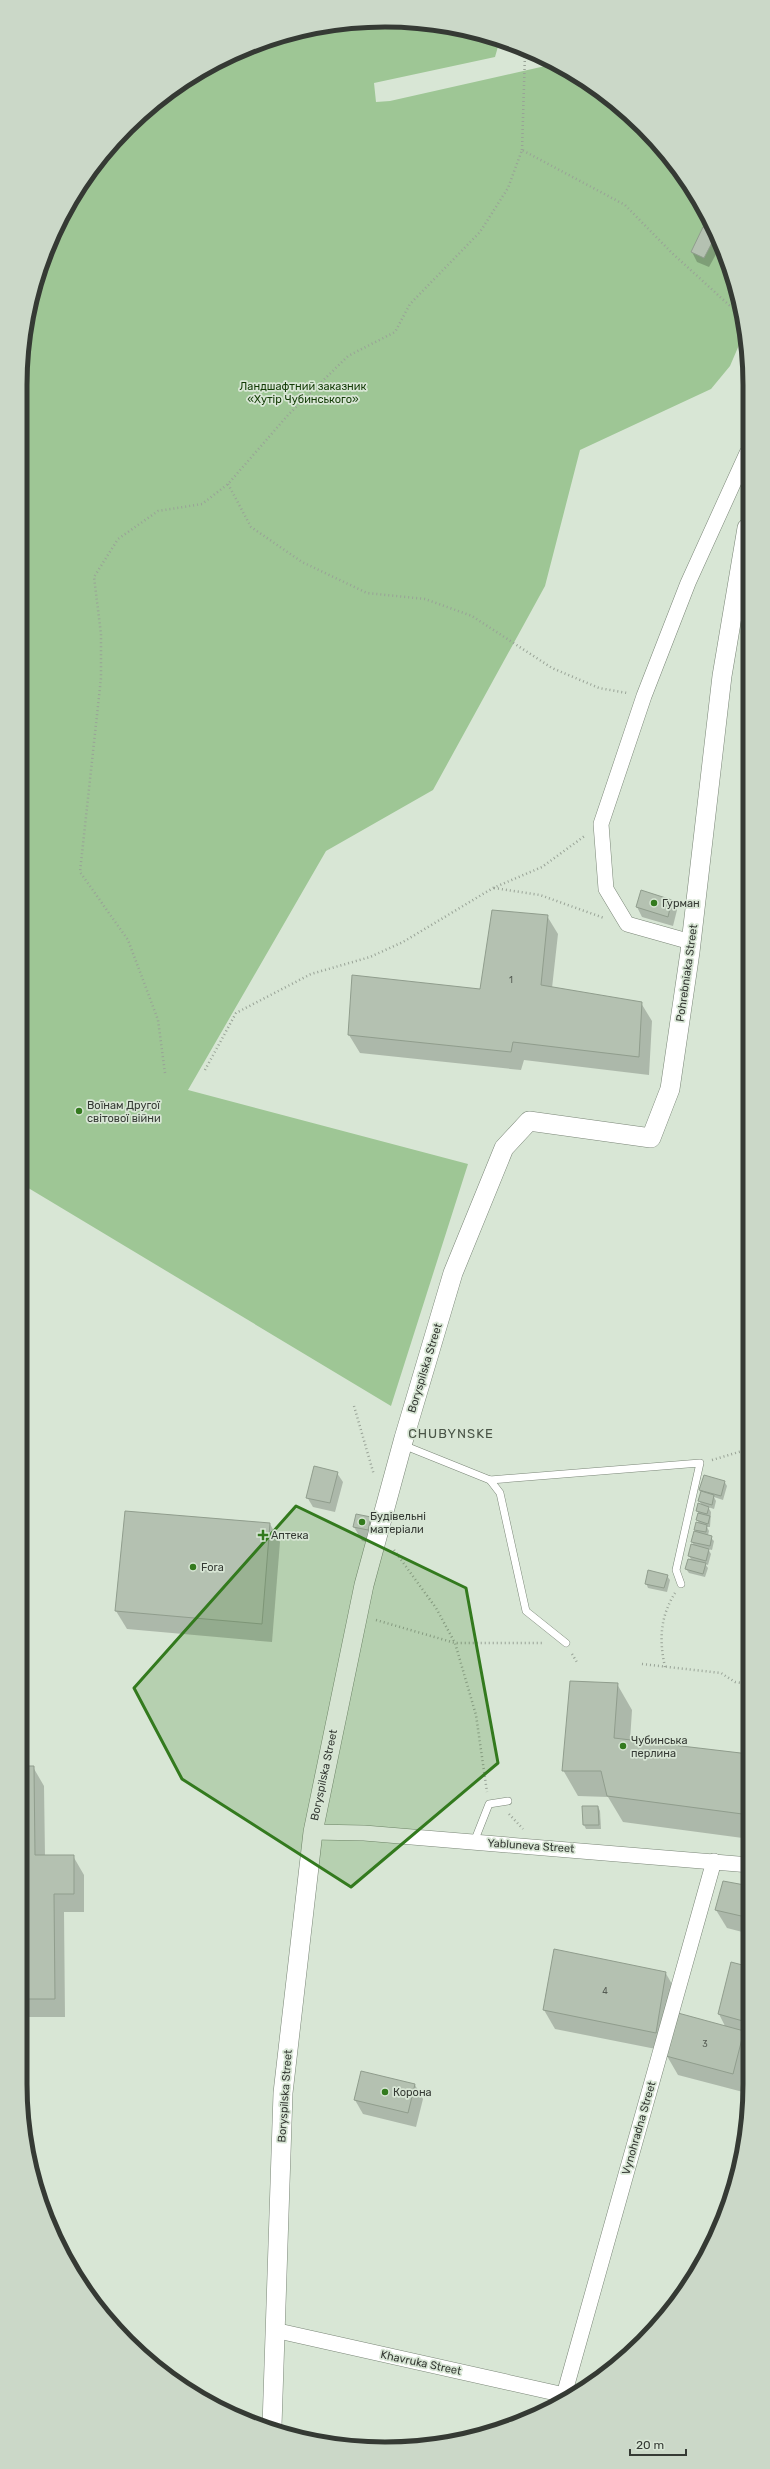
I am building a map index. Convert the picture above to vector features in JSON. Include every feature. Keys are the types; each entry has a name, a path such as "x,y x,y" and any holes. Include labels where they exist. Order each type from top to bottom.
{"street":[{"path":"691,942 627,924 606,889 601,824 644,696 688,583 743,462"},
{"name":"Pohrebniaka Street","path":"504,1148 529,1121 651,1138 670,1089 691,942 722,676 743,552"},
{"name":"Boryspilska Street","path":"272,2424 283,2093 313,1832 358,1615 402,1444 453,1273 504,1148"},
{"name":"Yabluneva Street","path":"313,1832 364,1833 743,1864"},
{"name":"Vynohradna Street","path":"568,2392 714,1861"},
{"name":"Khavruka Street","path":"274,2330 564,2394"}],"lane":[{"path":"402,1444 490,1480 700,1463 676,1570 680,1584"},
{"path":"490,1480 500,1493 526,1611 566,1643"},
{"path":"474,1842 489,1804 508,1801"}],"path":[{"path":"165,1073 158,1020 128,940 80,872 101,678 101,634 94,576 118,539 158,511 202,504 228,484 288,415 348,356 395,332 410,304 480,232 508,188 522,150 525,55"},
{"path":"522,150 625,205 672,253 735,308"},
{"path":"228,484 251,527 302,562 367,593 425,599 472,616 552,668 599,688 644,696"},
{"path":"206,1070 236,1013 311,974 370,957 403,942 493,888 542,868 601,824"},
{"path":"493,888 540,895 608,920"},
{"path":"354,1406 376,1481"},
{"path":"700,1463 743,1451"},
{"path":"379,1530 436,1608 455,1643 476,1715 489,1804"},
{"path":"665,1667 660,1644 665,1608 680,1584"},
{"path":"358,1615 455,1643 566,1643"},
{"path":"642,1664 722,1673 735,1682 743,1683"},
{"path":"499,1802 525,1831"}],"highlighted area":[{"path":"296,1506 466,1588 498,1763 351,1887 182,1779 134,1688"}],"green space":[{"name":"Ландшафтний заказник «Хутір Чубинського»","path":"385,27 432,30 478,39 498,45 495,57 374,83 376,102 390,101 546,66 584,87 621,116 654,149 669,167 695,206 716,248 724,270 731,292 740,342 730,366 711,389 580,450 545,586 433,790 326,851 188,1090 468,1164 391,1406 27,1187 27,385 30,338 39,292 54,248 87,186 116,149 132,132 167,101 206,75 248,54 270,46 292,39 338,30"}],"building":[{"path":"703,227 707,229 713,241 704,258 691,252"},
{"name":"Гурман","path":"641,890 672,900 668,917 636,907"},
{"path":"492,910 548,915 541,985 642,1002 639,1057 513,1042 511,1052 348,1035 352,975 480,989"},
{"path":"314,1466 338,1472 330,1503 306,1498"},
{"path":"704,1475 725,1481 721,1496 699,1490"},
{"path":"701,1491 714,1495 712,1505 698,1501"},
{"path":"698,1503 709,1507 707,1514 696,1511"},
{"name":"Fora","path":"125,1511 270,1523 262,1624 115,1611"},
{"path":"698,1513 710,1516 708,1524 696,1520"},
{"name":"Будівельні матеріали","path":"356,1514 371,1517 368,1530 353,1527"},
{"path":"696,1522 707,1525 706,1532 694,1530"},
{"path":"694,1531 712,1536 710,1546 691,1542"},
{"path":"691,1544 709,1549 706,1561 688,1556"},
{"path":"688,1559 706,1563 703,1574 685,1569"},
{"path":"648,1570 668,1575 664,1588 645,1584"},
{"name":"Чубинська перлина","path":"570,1681 618,1683 614,1738 743,1753 743,1814 607,1796 601,1771 562,1771"},
{"path":"27,1766 34,1766 35,1855 74,1855 74,1894 54,1894 55,1999 27,1999"},
{"path":"582,1806 598,1806 599,1825 583,1825"},
{"path":"723,1881 743,1885 743,1916 715,1910"},
{"path":"554,1949 666,1972 656,2033 543,2010"},
{"path":"731,1962 743,1965 743,2021 718,2014"},
{"path":"678,2013 743,2031 733,2074 666,2056"},
{"name":"Корона","path":"361,2071 415,2084 408,2113 354,2100"}],"place":[{"name":"Гурман","path":"654,903"},
{"name":"Воїнам Другої світової війни","path":"79,1111"},
{"name":"Будівельні матеріали","path":"362,1522"},
{"name":"Аптека","path":"263,1535"},
{"name":"Fora","path":"193,1567"},
{"name":"Чубинська перлина","path":"623,1746"},
{"name":"Корона","path":"385,2092"}],"district":[{"name":"CHUBYNSKE","path":"451,1433"}]}
